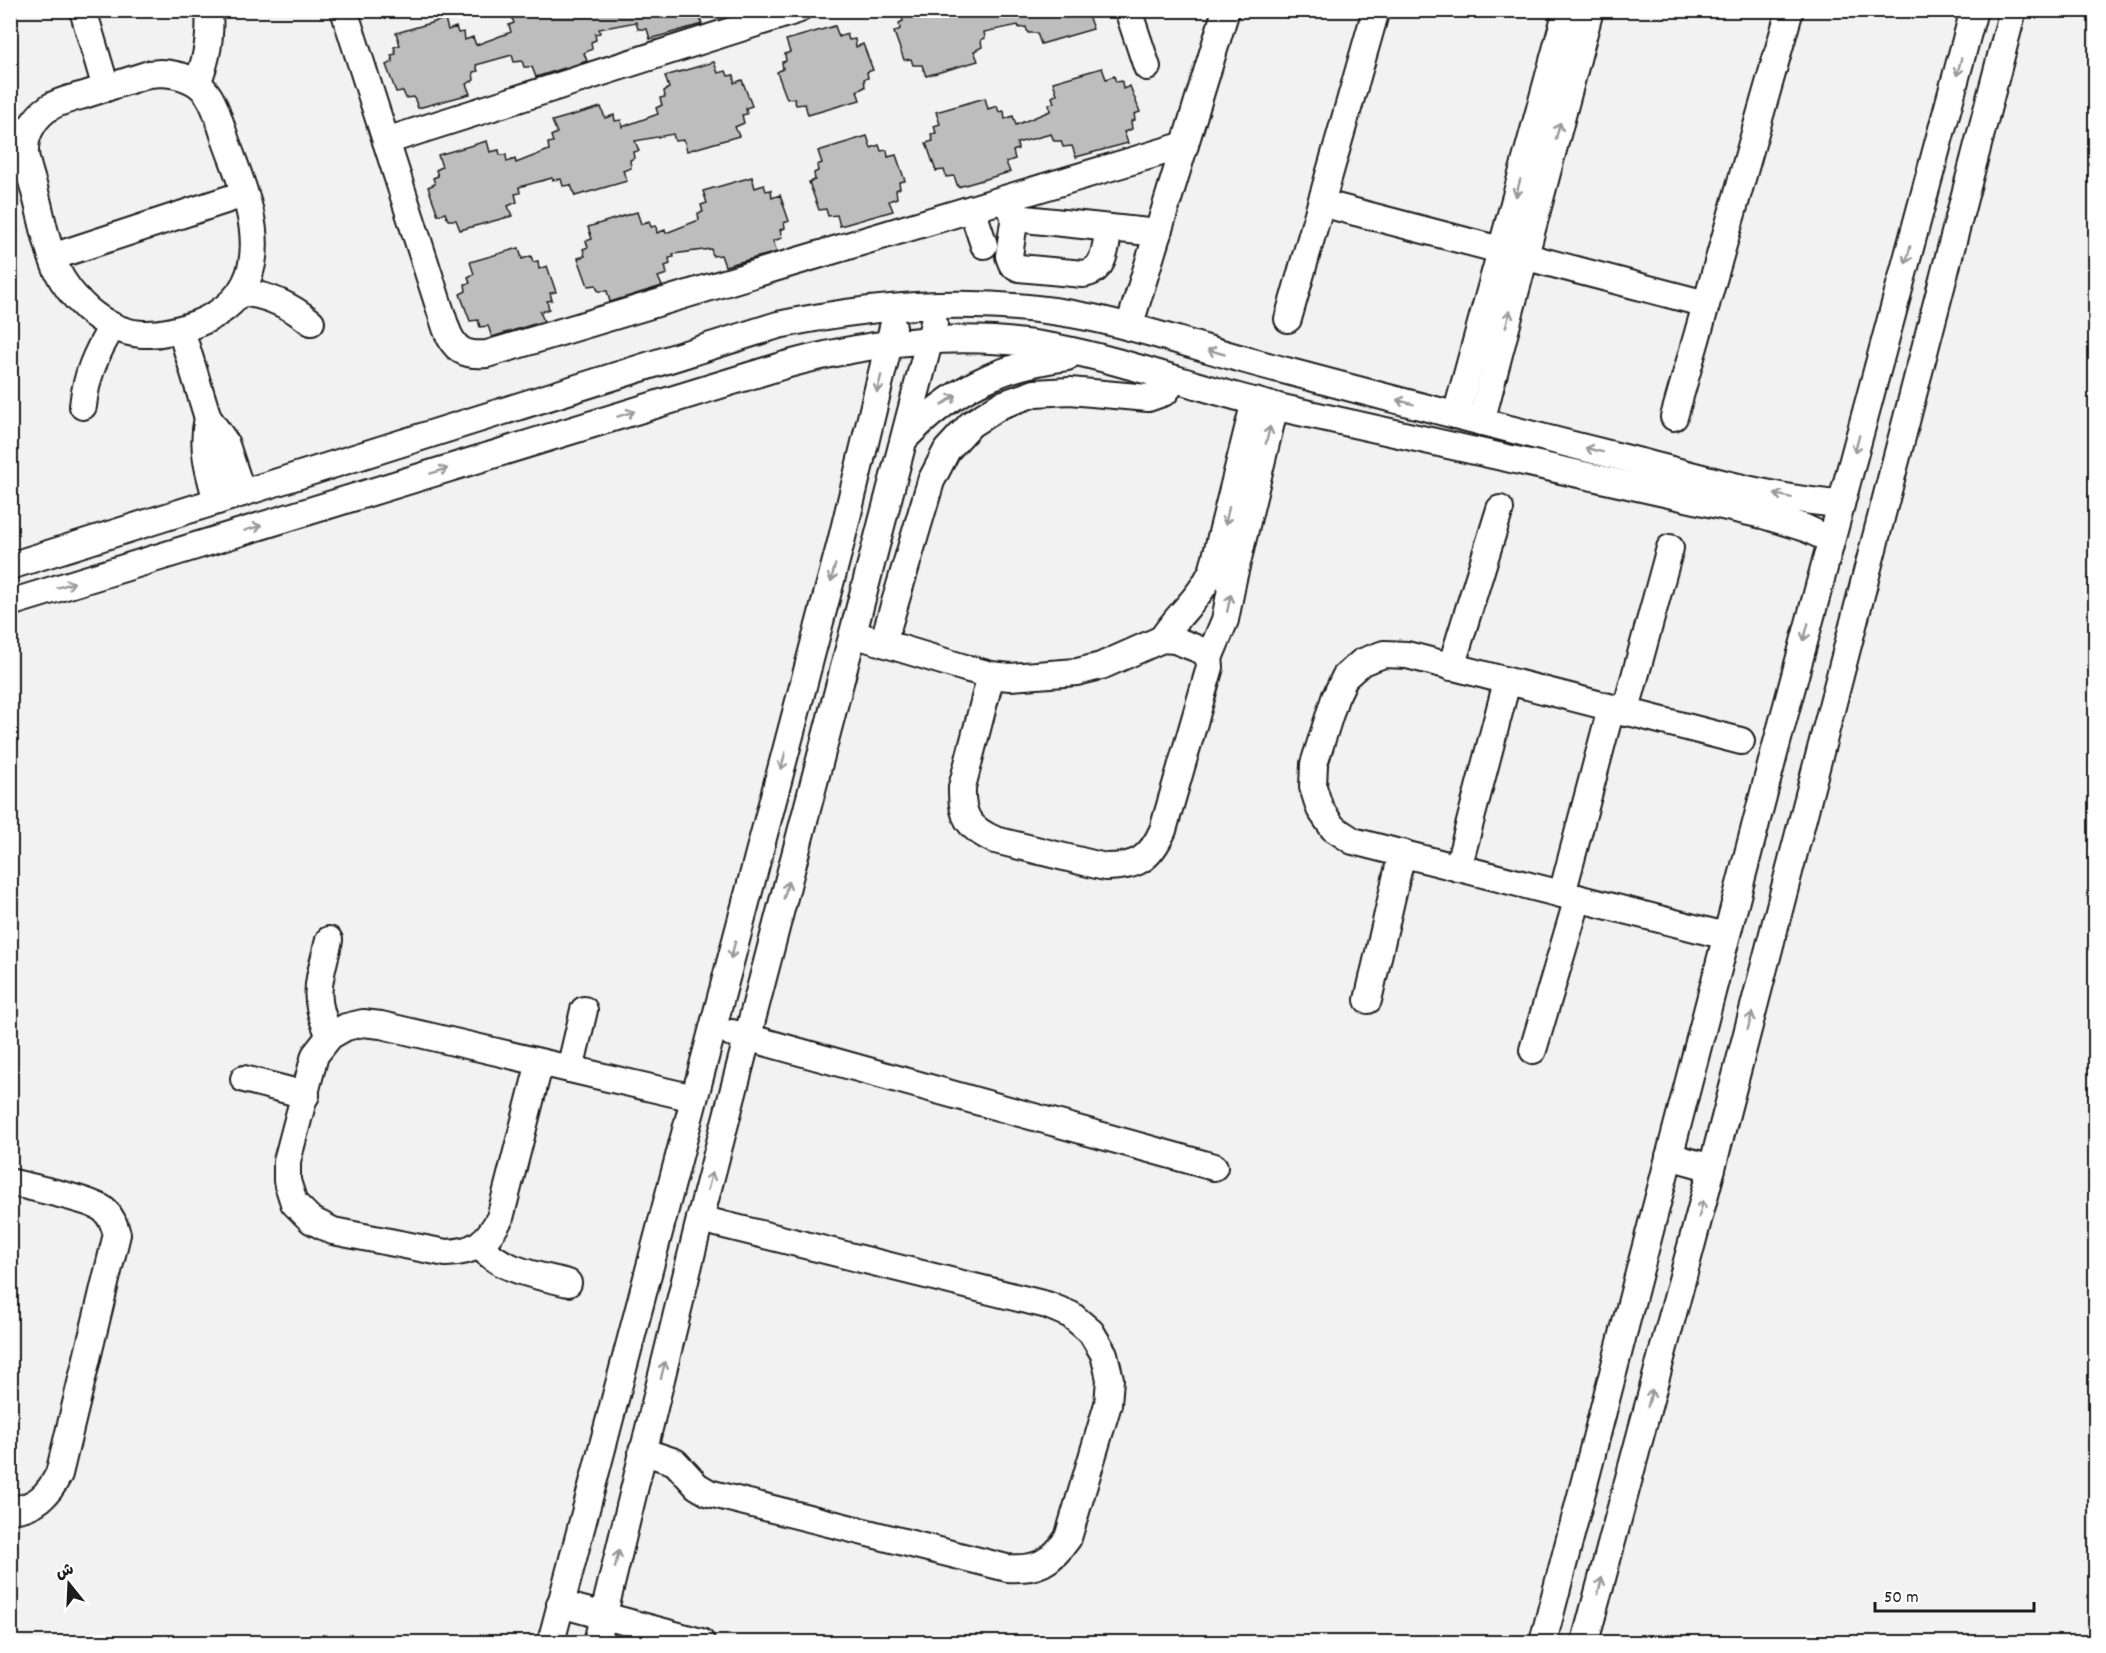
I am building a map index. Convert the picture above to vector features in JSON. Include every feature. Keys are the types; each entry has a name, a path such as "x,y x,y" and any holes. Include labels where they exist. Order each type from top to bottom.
{"street":[{"path":"83,10 106,88"},
{"path":"345,10 451,341 460,351 473,355 487,354 972,209 1010,207 1185,145"},
{"path":"386,141 797,10"},
{"path":"1128,10 1147,67"},
{"path":"1129,327 1226,10"},
{"path":"1288,319 1376,10"},
{"path":"1481,422 1514,252 1567,10"},
{"path":"1456,415 1514,252 1590,10"},
{"path":"1674,417 1790,10"},
{"path":"1543,1642 1726,936 1974,10"},
{"path":"1585,1642 1712,1168 2013,10"},
{"path":"197,83 209,42 209,11"},
{"path":"149,74 180,75 197,83 211,98 244,194 251,223 252,263 241,292 232,304 214,317 181,330 159,335 145,335 112,327 96,317 74,296 58,272 24,151 20,122 36,119 50,107 149,74"},
{"path":"52,257 244,194"},
{"path":"1321,203 1706,304"},
{"path":"1010,207 1010,256 1012,264 1019,268 1090,273 1096,270 1102,262 1109,228"},
{"path":"1010,207 1025,219 1158,233"},
{"path":"972,209 984,245"},
{"path":"241,292 273,299 311,322"},
{"path":"597,1642 700,1219 938,305"},
{"path":"10,567 758,330 817,316 898,306 1015,307 1054,311 1129,327 1241,360 1783,497 1841,504"},
{"path":"551,1642 840,542 898,306"},
{"path":"83,406 88,375 94,358 112,327"},
{"path":"181,330 208,418 225,442 242,494"},
{"path":"10,603 785,365 831,353 930,339 1012,342 1053,347 1265,404 1763,515 1805,528 1831,540"},
{"path":"905,438 944,402 990,376 1040,360 1093,356"},
{"path":"883,644 931,481 947,450 971,424 1001,405 1035,393 1070,391 1148,398 1165,392 1175,379"},
{"path":"1162,639 1171,624 1201,592 1213,569 1265,404"},
{"path":"991,675 962,787 961,804 968,821 979,833 995,840 1105,867 1124,867 1141,860 1155,847 1163,830 1209,667 1209,658 1225,620 1265,404"},
{"path":"208,418 205,429 205,452 217,501"},
{"path":"1451,667 1500,508"},
{"path":"1533,1050 1618,711 1670,548"},
{"path":"853,634 991,675 1029,677 1077,672 1101,666 1155,640 1162,639 1175,640 1203,651 1209,658"},
{"path":"1726,936 1353,841 1333,828 1320,809 1313,787 1314,764 1335,698 1345,677 1362,662 1384,654 1407,655 1742,741"},
{"path":"1458,868 1507,682"},
{"path":"1368,1000 1402,853"},
{"path":"329,940 318,990 320,1013 330,1036"},
{"path":"570,1069 584,1010"},
{"path":"540,1062 500,1218 492,1233 479,1245 463,1252 446,1253 333,1231 311,1220 294,1203 287,1181 287,1161 315,1055 330,1036 345,1027 363,1023 381,1025 540,1062 694,1098"},
{"path":"713,1028 1214,1167"},
{"path":"244,1078 306,1095"},
{"path":"1669,1156 1712,1168"},
{"path":"10,1182 88,1202 102,1208 113,1220 117,1234 59,1474 49,1492 33,1504 10,1510"},
{"path":"642,1451 675,1462 697,1486 709,1493 1007,1568 1025,1569 1043,1564 1058,1553 1068,1538 1108,1404 1110,1379 1104,1354 1090,1332 1071,1315 1047,1305 700,1219"},
{"path":"479,1245 487,1255 507,1266 568,1283"},
{"path":"561,1604 701,1642"}],"building":[{"path":"525,10 697,10 702,24 650,39 647,29 638,29 636,22 599,29 600,33 595,34 596,40 591,42 592,49 584,53 587,61 536,77 532,67 524,67 522,61 514,62 512,55 476,65 478,71 473,72 474,80 466,84 470,94 418,108 414,97 406,98 403,91 396,92 386,65 393,62 391,55 396,54 394,47 400,45 396,33 445,19 448,30 456,27 458,33 464,32 465,40 473,37 476,45 511,32 509,25 514,23 512,17"},
{"path":"911,10 1086,10 1093,29 1041,44 1037,33 1028,33 1026,27 1019,28 1018,25 984,32 985,38 981,40 982,47 974,51 978,61 926,76 922,65 913,65 911,59 904,60 894,32 900,29 899,23 903,21 902,15"},
{"path":"835,26 839,37 847,34 849,40 855,39 856,47 863,44 873,70 867,72 868,78 864,79 865,87 857,91 860,100 808,115 805,104 796,105 794,98 787,99 777,72 783,69 782,62 786,61 785,54 790,52 786,40"},
{"path":"714,62 718,73 726,71 728,76 734,75 734,83 742,80 752,106 746,108 747,114 742,115 744,123 735,127 739,136 687,151 684,140 675,141 673,134 635,141 639,151 633,152 634,158 630,160 631,168 623,171 627,181 575,196 571,185 563,186 561,179 553,180 552,178 519,187 520,193 515,194 517,202 508,206 512,216 460,230 456,220 448,220 445,213 438,215 428,187 435,184 433,178 438,176 436,170 442,167 438,155 487,141 490,152 499,150 500,155 506,155 507,162 515,159 516,163 549,150 548,143 553,142 551,136 557,133 552,121 601,107 605,118 614,115 615,121 621,120 622,127 658,114 656,108 662,105 660,98 665,97 664,91 669,88 665,76"},
{"path":"1102,68 1106,79 1114,76 1116,82 1122,81 1123,89 1130,86 1140,112 1134,114 1135,120 1131,121 1132,129 1124,132 1128,143 1076,157 1072,146 1063,147 1061,141 1054,141 1051,134 1017,143 1018,149 1013,151 1015,159 1006,162 1010,172 958,187 954,176 946,177 944,170 936,171 926,143 933,141 931,134 936,133 934,126 940,124 936,112 985,98 988,109 997,106 999,112 1004,111 1005,119 1013,116 1016,125 1050,111 1049,104 1054,103 1052,97 1057,94 1053,82"},
{"path":"867,136 871,148 879,145 881,151 887,150 888,157 896,155 905,181 899,182 900,188 896,190 897,198 889,201 893,211 840,226 837,215 828,216 826,209 819,210 809,182 815,180 814,173 818,171 817,165 822,163 818,151"},
{"path":"752,177 755,188 764,185 766,191 771,190 772,198 780,195 789,221 784,223 785,228 780,230 782,238 773,241 777,252 725,266 721,255 713,256 711,249 673,254 674,257 669,258 670,264 665,266 667,274 658,277 662,286 610,302 607,291 598,291 596,285 588,286 578,258 585,256 583,249 588,247 586,241 592,239 588,227 637,212 641,224 649,221 651,227 656,226 657,233 665,230 666,233 699,220 698,213 703,212 701,205 707,203 703,191"},
{"path":"519,248 522,259 531,256 533,262 538,261 539,269 547,266 556,292 550,293 552,300 547,301 549,309 540,312 544,321 492,337 488,326 480,327 478,320 470,321 460,294 466,291 465,284 470,283 468,277 474,274 470,262"}]}
